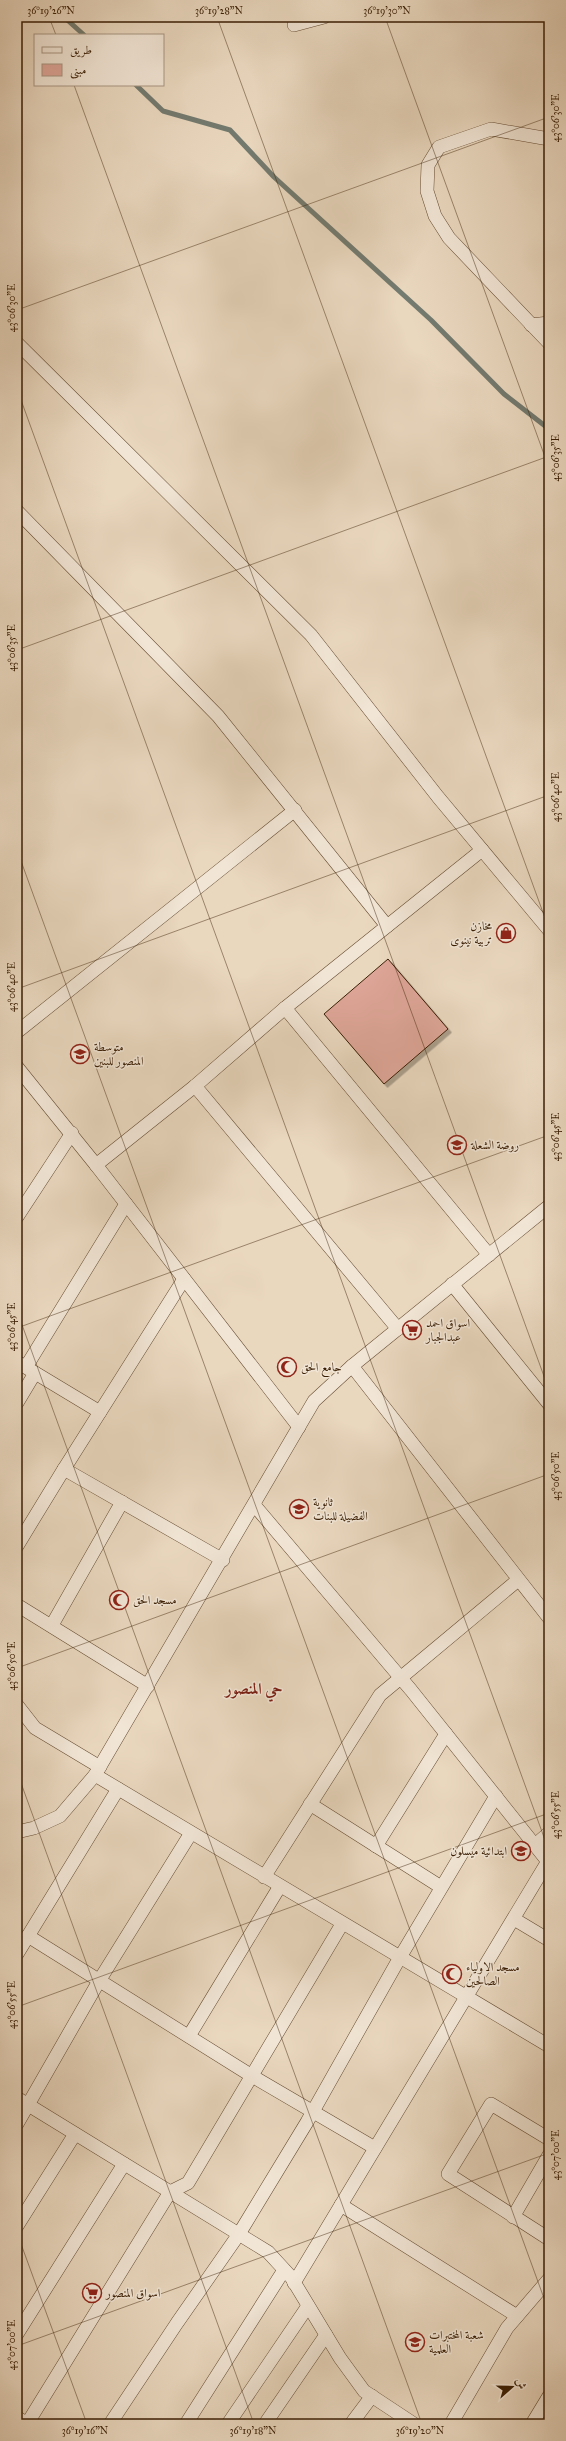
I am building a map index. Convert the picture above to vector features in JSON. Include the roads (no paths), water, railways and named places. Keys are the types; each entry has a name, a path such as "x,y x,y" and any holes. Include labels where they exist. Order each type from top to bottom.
{"main road":[{"path":"17,2421 22,2424"}],"street":[{"path":"294,25 324,17"},
{"path":"549,139 491,129 439,147 428,165 429,197 435,216 449,238 549,343"},
{"path":"531,325 549,323"},
{"path":"17,343 311,635 482,850 549,930"},
{"path":"17,511 218,716 387,926"},
{"path":"17,1032 295,810"},
{"path":"96,1165 195,1086 285,1008 482,850"},
{"path":"285,1008 489,1255"},
{"path":"17,1067 72,1133 299,1427"},
{"path":"195,1086 398,1329"},
{"path":"17,1217 72,1133"},
{"path":"17,1403 26,1367 126,1204"},
{"path":"17,1832 34,1828 60,1816 98,1771 255,1506 314,1401 352,1366 549,1206"},
{"path":"17,1546 184,1278"},
{"path":"452,1284 549,1404"},
{"path":"352,1366 549,1618"},
{"path":"26,1367 100,1412"},
{"path":"64,1469 223,1560"},
{"path":"52,1625 122,1502"},
{"path":"255,1506 400,1677 548,1862 294,2283"},
{"path":"264,1877 380,1695 518,1580"},
{"path":"17,1605 52,1625 148,1686"},
{"path":"17,1705 35,1728 98,1771 118,1789 399,1959 549,2046"},
{"path":"376,1846 446,1734"},
{"path":"17,1954 118,1789"},
{"path":"110,2424 177,2322 239,2234 313,2112 399,1959 496,1796"},
{"path":"310,1804 441,1887"},
{"path":"17,2124 99,1981 191,1833"},
{"path":"535,1845 549,1833"},
{"path":"189,2036 280,1886"},
{"path":"514,1918 549,1940"},
{"path":"27,2424 170,2192 188,2183 342,1924"},
{"path":"28,1936 252,2076 375,2148"},
{"path":"17,2098 268,2252 294,2283 326,2335 364,2391 414,2424"},
{"path":"549,2139 490,2104 448,2174 549,2239"},
{"path":"17,2226 75,2134"},
{"path":"513,2217 549,2155"},
{"path":"17,2334 124,2164"},
{"path":"341,2205 517,2316"},
{"path":"186,2424 284,2270"},
{"path":"451,2424 507,2328 549,2279"},
{"path":"228,2424 308,2306"},
{"path":"265,2424 326,2335"},
{"path":"351,2424 372,2396"},
{"path":"532,2424 549,2396"}],"waterway":[{"path":"64,17 83,34"},
{"path":"137,86 163,111 230,130 274,177 431,320 504,394 549,429"}],"place":[{"name":"مخازن تربية نينوى","path":"506,933"},
{"name":"متوسطة المنصور للبنين","path":"80,1054"},
{"name":"روضة الشعلة","path":"457,1145"},
{"name":"اسواق احمد عبدالجبار","path":"412,1330"},
{"name":"جامع الحق","path":"287,1367"},
{"name":"ثانوية الفضيلة للبنات","path":"299,1509"},
{"name":"مسجد الحق","path":"119,1600"},
{"name":"ابتدائية ميسلون","path":"521,1851"},
{"name":"مسجد الاولياء الصالحين","path":"452,1974"},
{"name":"اسواق المنصور","path":"92,2293"},
{"name":"شعبة المختبرات العلمية","path":"415,2342"}],"district":[{"name":"حي المنصور","path":"254,1688"}]}
